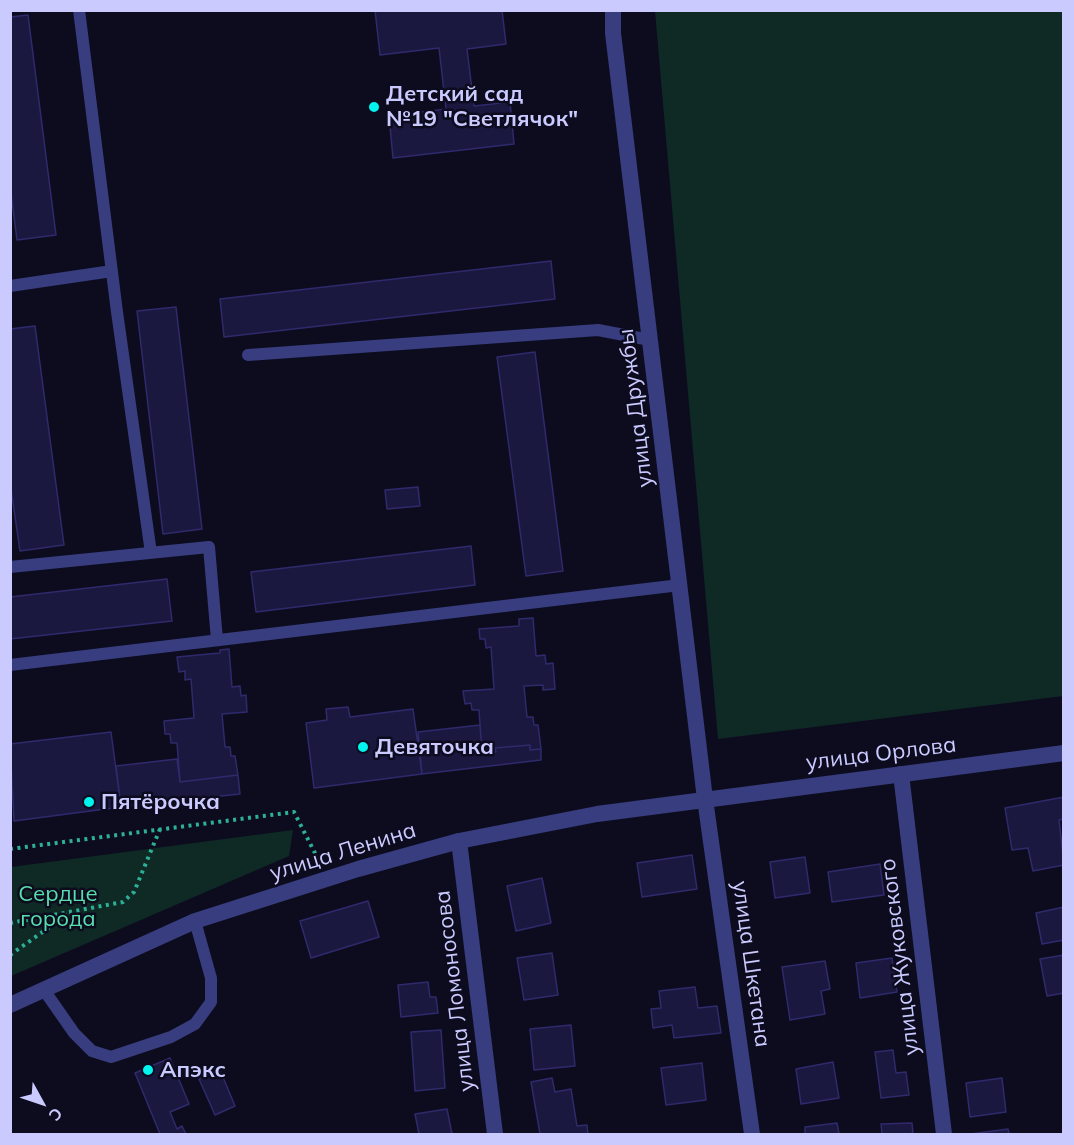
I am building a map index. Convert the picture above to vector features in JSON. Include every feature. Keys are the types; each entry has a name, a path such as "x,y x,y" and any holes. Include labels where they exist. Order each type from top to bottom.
{"street":[{"name":"улица Дружбы","path":"613,10 613,33 705,799"},
{"name":"улица Орлова","path":"705,799 1064,753"},
{"name":"улица Жуковского","path":"900,774 944,1134"},
{"name":"улица Ленина","path":"10,1005 195,921 358,869 459,841 585,816 705,799"},
{"name":"улица Шкетана","path":"705,799 752,1134"},
{"name":"улица Ломоносова","path":"459,841 495,1134"}],"lane":[{"path":"79,10 151,552"},
{"path":"10,286 112,271"},
{"path":"248,355 598,330 650,340"},
{"path":"10,567 209,546 217,640"},
{"path":"10,665 680,585"},
{"path":"44,990 74,1033 92,1051 111,1057 171,1037 195,1024 212,1002 211,978 195,921"}],"path":[{"path":"10,849 294,812 323,869"},
{"path":"10,923 123,902 134,892 160,829"},
{"path":"10,955 72,912"}],"green space":[{"path":"655,11 1063,11 1063,696 718,739"},
{"name":"Сердце города","path":"293,830 289,856 11,976 11,867"}],"building":[{"path":"375,10 502,10 506,44 467,49 474,106 510,102 514,144 393,158 389,116 446,109 439,48 380,55"},
{"path":"28,15 56,235 17,240 10,185 10,17"},
{"path":"551,261 555,299 224,337 220,299"},
{"path":"176,307 202,529 163,534 137,311"},
{"path":"35,326 64,545 20,551 10,482 10,329"},
{"path":"535,352 563,571 526,576 497,357"},
{"path":"418,487 420,506 387,509 385,490"},
{"path":"471,546 475,585 256,612 251,572"},
{"path":"167,579 172,621 10,639 10,597"},
{"path":"533,618 536,656 545,655 546,664 553,663 555,689 543,690 543,685 524,686 527,717 533,717 534,725 538,725 541,749 530,750 530,745 495,748 496,752 482,753 479,710 472,710 471,703 465,704 463,691 494,689 491,647 486,648 485,639 480,639 479,629 519,626 519,619"},
{"path":"229,649 232,687 240,686 241,696 246,695 247,712 222,714 225,747 230,747 231,756 235,756 238,775 180,782 177,743 171,743 170,734 165,734 164,721 194,718 191,679 185,680 185,671 179,672 177,657 220,653 220,650"},
{"path":"348,707 350,717 413,709 422,774 314,788 306,723 327,720 326,709"},
{"path":"480,725 482,753 496,752 495,748 530,745 530,750 541,749 541,760 422,774 418,732"},
{"path":"111,732 121,807 14,821 10,744"},
{"path":"177,759 180,782 238,775 240,794 121,807 116,766"},
{"path":"1064,797 1064,819 1059,820 1064,865 1033,871 1028,848 1012,850 1005,808"},
{"path":"692,855 697,889 642,897 637,863"},
{"path":"805,857 810,893 775,898 770,862"},
{"path":"880,864 884,895 832,902 828,872"},
{"path":"542,878 551,923 516,931 507,886"},
{"path":"368,901 379,937 311,958 300,921"},
{"path":"1064,907 1064,940 1042,944 1036,913"},
{"path":"552,953 558,995 524,1000 517,958"},
{"path":"1064,955 1064,993 1047,996 1040,959"},
{"path":"892,958 897,992 860,998 856,963"},
{"path":"825,961 830,989 821,991 825,1014 790,1020 782,967"},
{"path":"428,982 430,997 436,997 438,1013 401,1017 398,985"},
{"path":"695,987 698,1008 717,1006 721,1033 674,1038 672,1025 653,1028 651,1009 661,1008 659,991"},
{"path":"571,1025 575,1066 534,1070 530,1029"},
{"path":"441,1030 445,1088 415,1091 411,1032"},
{"path":"893,1050 896,1073 906,1072 909,1095 881,1098 875,1052"},
{"path":"170,1058 189,1104 170,1112 177,1129 182,1126 186,1134 160,1134 135,1073"},
{"path":"833,1062 839,1098 801,1104 796,1069"},
{"path":"702,1063 706,1100 666,1105 661,1068"},
{"path":"220,1070 235,1106 215,1115 199,1079"},
{"path":"552,1078 555,1092 571,1089 577,1126 587,1125 588,1134 540,1134 531,1082"},
{"path":"1002,1078 1006,1112 970,1117 966,1083"},
{"path":"447,1109 452,1134 419,1134 415,1114"},
{"path":"837,1123 839,1134 805,1134 805,1127"},
{"path":"912,1123 913,1134 882,1134 881,1124"},
{"path":"1008,1129 1009,1134 971,1134"}],"place":[{"name":"Детский сад №19 \"Светлячок\"","path":"374,107"},
{"name":"Девяточка","path":"363,747"},
{"name":"Пятёрочка","path":"89,802"},
{"name":"Апэкс","path":"148,1070"}]}
